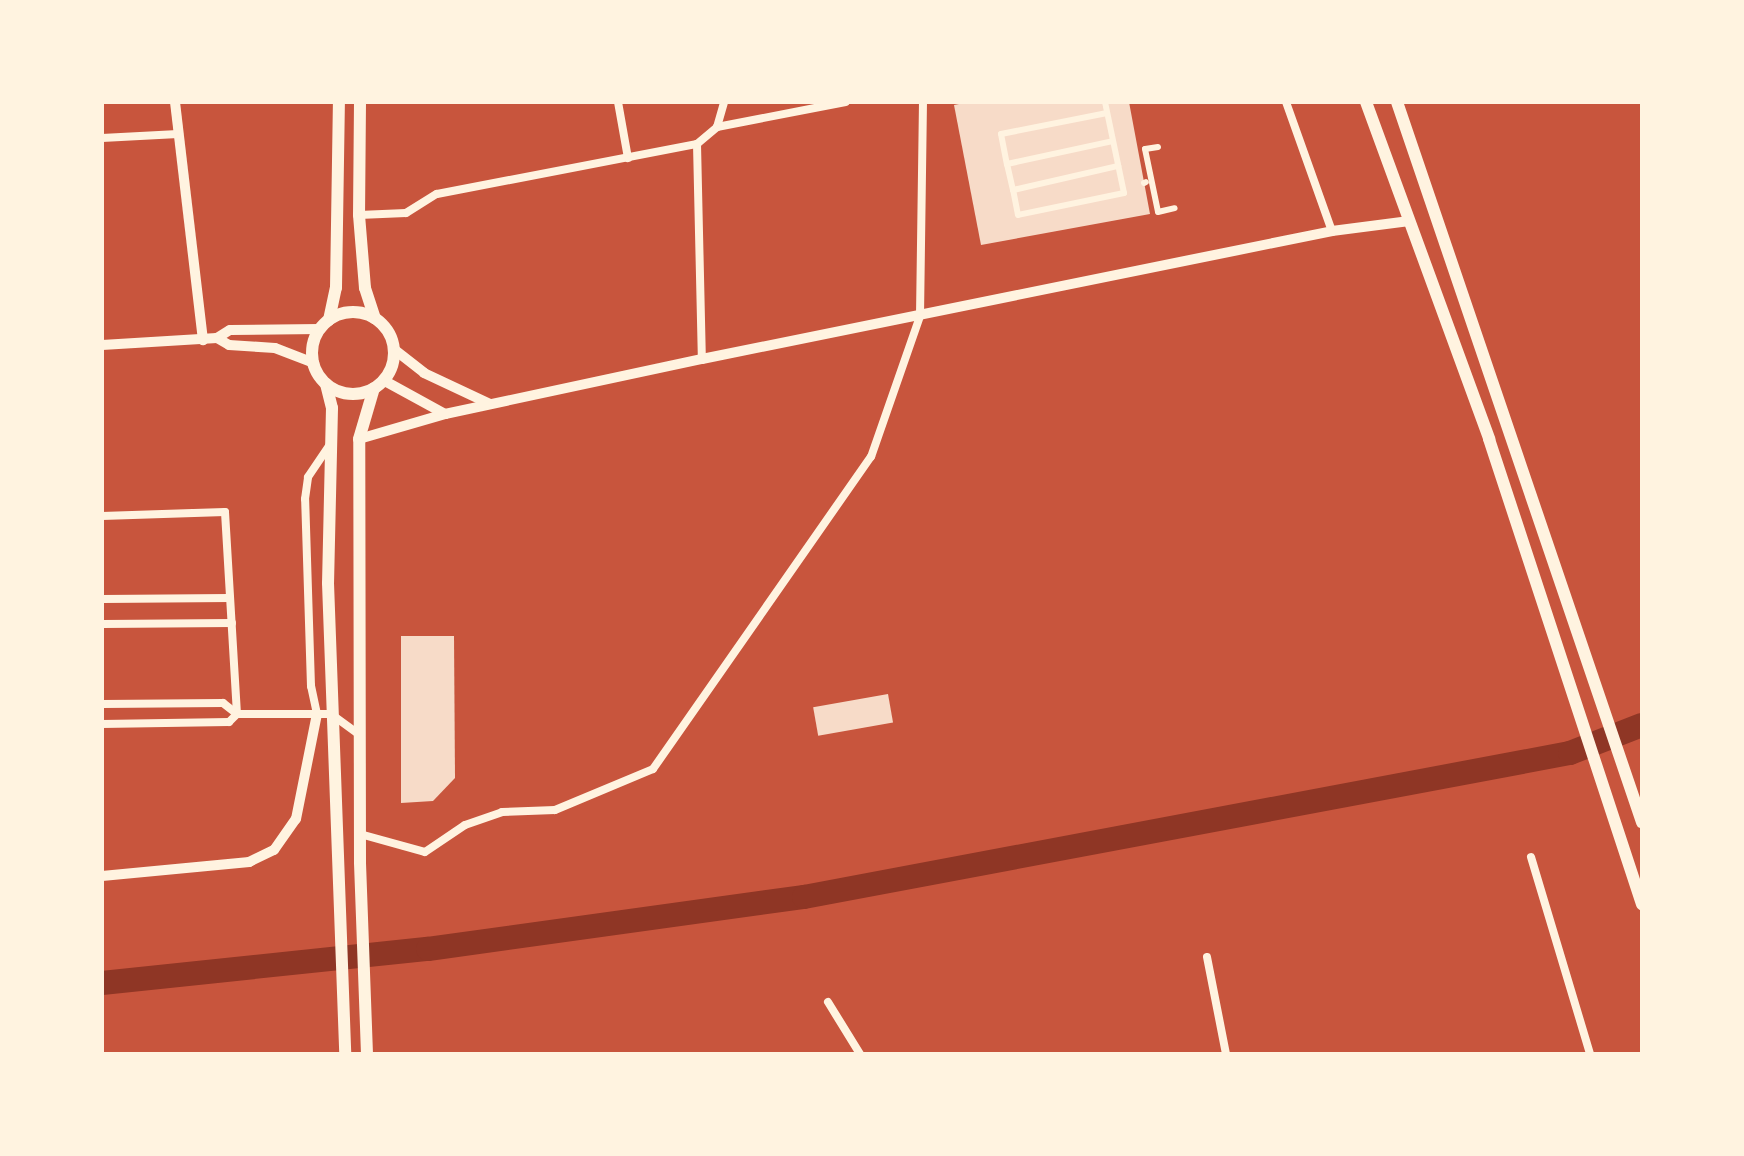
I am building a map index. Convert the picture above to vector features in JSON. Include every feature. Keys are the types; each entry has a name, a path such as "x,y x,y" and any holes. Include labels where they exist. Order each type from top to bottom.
{"main road":[{"path":"339,102 336,288 314,363 326,384 332,408 331,714 345,1054"},
{"path":"360,102 359,215 365,288 375,318 388,331 395,350 378,384 359,439 360,862 366,1052"},
{"path":"1366,102 1489,439 1642,904"},
{"path":"1397,102 1642,822"},
{"path":"324,324 355,312 375,318"},
{"path":"326,384 346,393 378,384"}],"street":[{"path":"175,102 203,340"},
{"path":"618,102 628,158"},
{"path":"717,127 724,102"},
{"path":"359,215 406,213 437,194 697,144 717,127 846,102"},
{"path":"360,834 425,852 465,825 502,812 555,810 653,769 871,457 920,316 923,102"},
{"path":"1105,102 1124,193 1018,215 1001,134 1107,113"},
{"path":"1286,102 1332,231"},
{"path":"102,138 178,134"},
{"path":"1007,164 1113,141"},
{"path":"697,144 702,359"},
{"path":"1158,147 1145,149 1158,212 1175,208"},
{"path":"1013,190 1118,166"},
{"path":"359,439 445,414 702,359 1332,231 1409,221"},
{"path":"102,345 203,340 217,338 230,330 324,324"},
{"path":"217,338 229,345 275,348 314,363"},
{"path":"395,350 424,373 490,404"},
{"path":"378,384 445,414"},
{"path":"102,876 249,862 274,850 296,819 317,714 311,686 305,499 308,477 332,442"},
{"path":"102,516 225,512 237,714 229,722 102,724"},
{"path":"102,599 230,598"},
{"path":"102,624 232,623"},
{"path":"102,704 223,703 237,714 331,714 360,735"},
{"path":"1531,857 1590,1054"},
{"path":"1207,957 1226,1054"},
{"path":"828,1002 860,1054"}],"building":[{"path":"969,102 1129,102 1150,214 981,245 954,105"},
{"path":"401,636 454,636 455,778 433,801 401,803"},
{"path":"888,694 893,723 818,736 813,707"}],"waterway":[{"path":"102,983 428,949 804,897 1570,753 1642,725"}]}
